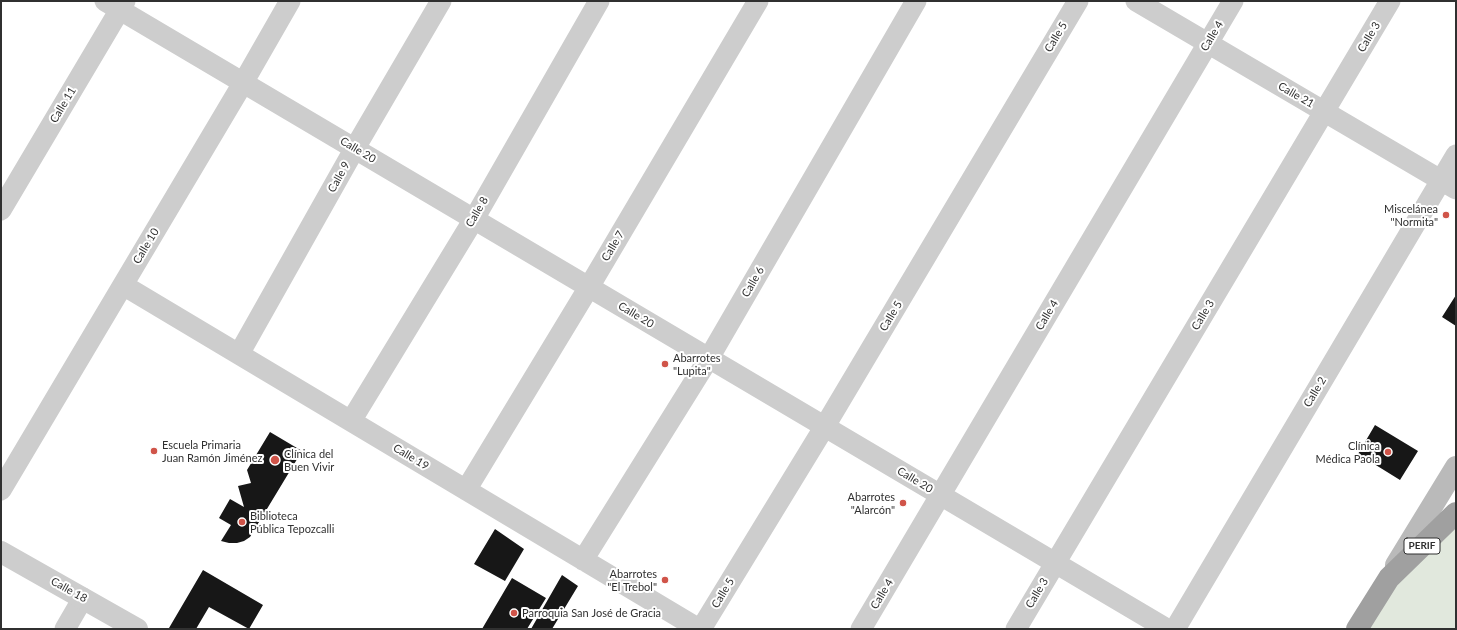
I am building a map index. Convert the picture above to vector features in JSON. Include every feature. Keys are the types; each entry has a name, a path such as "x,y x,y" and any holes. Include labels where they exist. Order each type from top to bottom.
{"highway":[{"name":"PERIF","path":"1357,629 1388,578 1456,513"}],"main road":[{"name":"PERIF","path":"1388,578 1456,467"}],"street":[{"name":"Calle 10","path":"1,490 243,83 290,1"},
{"name":"Calle 9","path":"239,354 355,148 441,1"},
{"name":"Calle 8","path":"351,421 474,219 599,1"},
{"name":"Calle 7","path":"466,490 589,287 758,1"},
{"name":"Calle 6","path":"583,560 709,358 916,1"},
{"name":"Calle 5","path":"700,629 825,426 1078,1"},
{"name":"Calle 21","path":"1136,1 1449,184"},
{"name":"Calle 4","path":"861,629 1233,1"},
{"name":"Calle 3","path":"1016,629 1390,1"},
{"name":"Calle 20","path":"117,4 243,83 1168,629"},
{"name":"Calle 11","path":"1,210 117,4"},
{"name":"Calle 2","path":"1175,629 1449,184 1456,155"},
{"name":"Calle 19","path":"123,285 700,629"},
{"name":"Calle 18","path":"1,552 137,629"},
{"path":"65,629 83,598"}],"shaded area":[{"path":"1456,512 1456,629 1350,629"}],"building":[{"path":"1456,295 1456,326 1442,317"},
{"name":"Clínica Médica Paola","path":"1375,425 1418,451 1400,480 1358,454"},
{"name":"Clínica del Buen Vivir","path":"270,432 302,451 250,537 237,543 221,541 231,525 219,518 230,499 244,507 238,486 251,483 247,470"},
{"path":"495,529 524,549 505,581 474,564"},
{"path":"203,570 263,605 249,629 209,607 196,629 169,628"},
{"path":"562,575 578,586 552,629 531,629"},
{"name":"Parroquia San José de Gracia","path":"512,578 546,598 527,629 482,629"}],"place":[{"name":"Miscelánea \"Normita\"","path":"1446,215"},
{"name":"Abarrotes \"Lupita\"","path":"665,364"},
{"name":"Escuela Primaria Juan Ramón Jiménez","path":"154,451"},
{"name":"Clínica Médica Paola","path":"1388,452"},
{"name":"Clínica del Buen Vivir","path":"275,460"},
{"name":"Abarrotes \"Alarcón\"","path":"903,503"},
{"name":"Biblioteca Pública Tepozcalli","path":"242,522"},
{"name":"Abarrotes \"El Trebol\"","path":"665,580"},
{"name":"Parroquia San José de Gracia","path":"514,613"}]}
